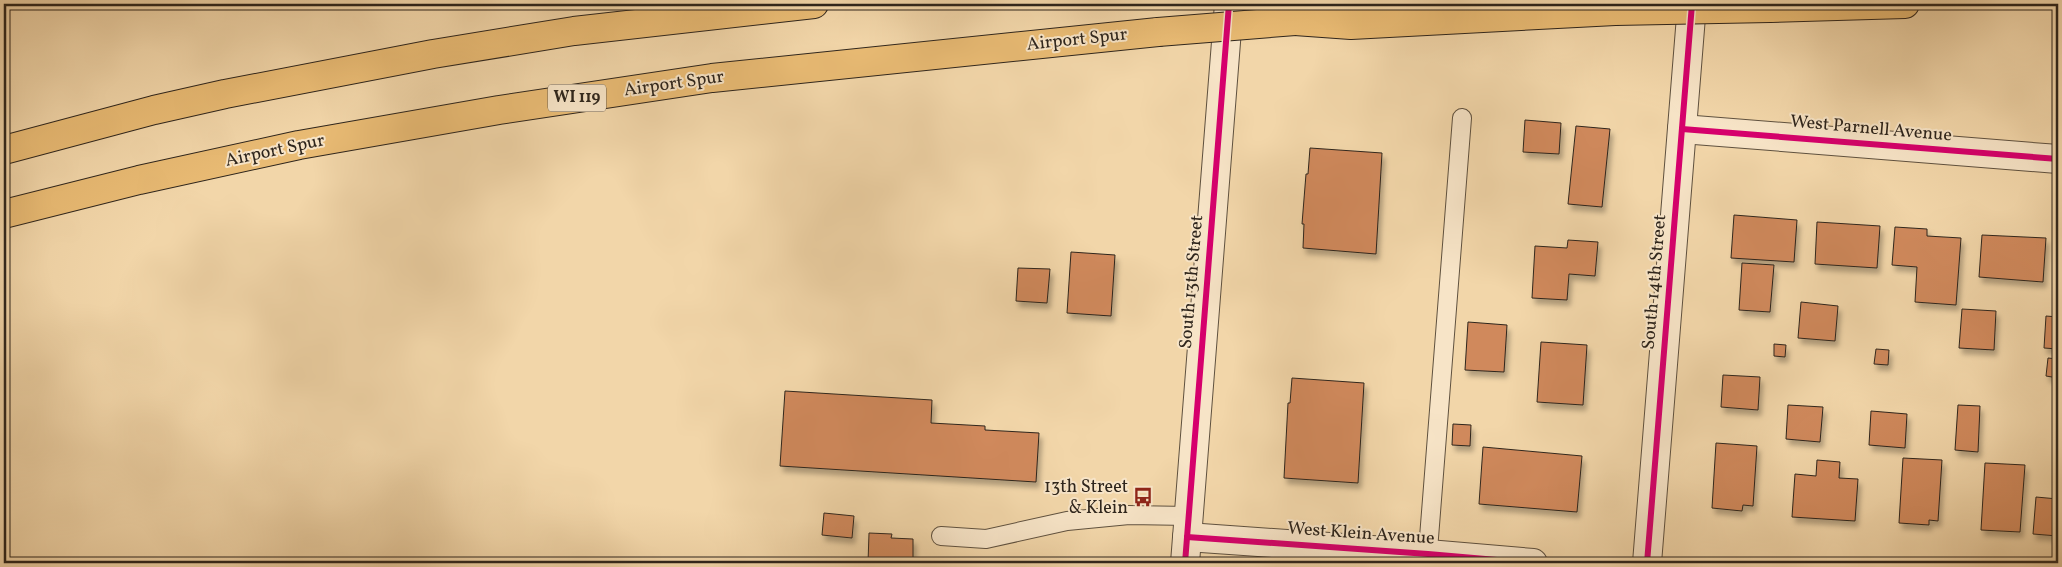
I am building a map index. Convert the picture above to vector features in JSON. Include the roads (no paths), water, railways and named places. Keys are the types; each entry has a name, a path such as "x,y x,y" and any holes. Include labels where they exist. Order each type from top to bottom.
{"highway":[{"path":"4,150 145,112 225,94 433,54 574,31 814,4"},
{"path":"1295,21 1344,6 1360,4"},
{"path":"1295,21 1351,25 1614,11 1905,4"},
{"name":"Airport Spur","path":"4,214 139,180 299,145 499,110 712,78 1158,32 1295,21"}],"street":[{"name":"South 13th Street","path":"1187,539 1229,4"},
{"name":"South 14th Street","path":"1647,563 1692,4"},
{"name":"West Parnell Avenue","path":"1682,129 2058,159"},
{"name":"West Klein Avenue","path":"1187,539 1427,558 1533,563"}],"lane":[{"path":"1427,558 1462,118"},
{"path":"941,536 986,539 1067,521 1130,515 1187,539"}],"place":[{"name":"13th Street & Klein","path":"1143,497"}]}
